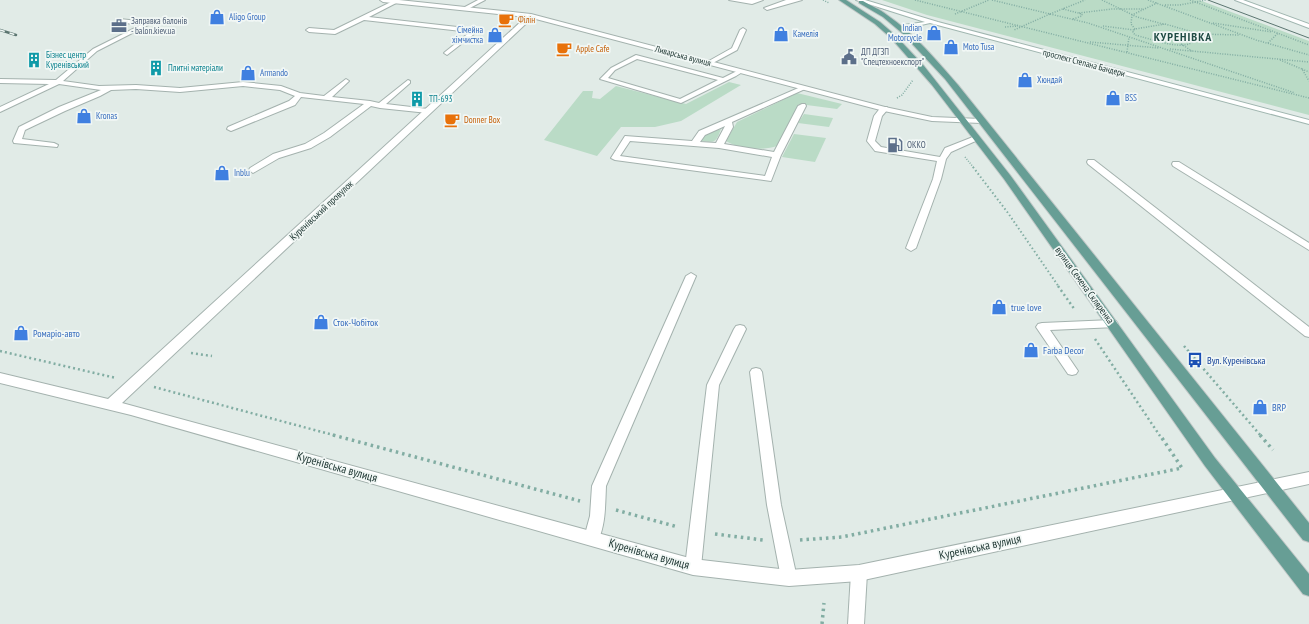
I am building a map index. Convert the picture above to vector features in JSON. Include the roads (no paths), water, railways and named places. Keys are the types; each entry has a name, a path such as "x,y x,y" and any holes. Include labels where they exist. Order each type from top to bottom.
{"main road":[{"name":"вулиця Семена Скляренка","path":"842,0 862,11 886,28 912,54 962,121 1007,177 1210,462 1309,588"},
{"name":"вулиця Семена Скляренка","path":"858,0 885,16 927,54 1309,535"}],"street":[{"name":"Ливарська вулиця","path":"383,0 531,16 884,109 932,119 981,121"},
{"name":"проспект Степана Бандери","path":"858,0 936,23 1309,122"},
{"path":"1238,0 1309,26"},
{"name":"Куренівський провулок","path":"111,404 531,16"},
{"path":"902,30 904,27 911,24 936,23"},
{"name":"Куренівська вулиця","path":"0,378 111,404 693,567 789,578 859,573 1270,485 1309,478"}],"lane":[{"path":"466,8 482,0"},
{"path":"732,0 752,2 760,0"},
{"path":"767,8 799,0"},
{"path":"309,30 335,32 397,2"},
{"path":"362,18 474,31 447,53"},
{"path":"0,110 58,82 95,50 147,24 120,21"},
{"path":"121,28 135,29"},
{"path":"709,63 735,49 743,30"},
{"path":"724,80 636,57 613,69 603,79 681,101 724,80 741,71"},
{"path":"0,81 58,82 99,88 136,87 180,90 243,84 280,88 299,95 428,111"},
{"path":"326,98 346,82"},
{"path":"380,106 408,82"},
{"path":"54,145 17,140 22,129 62,109 98,95 109,88"},
{"path":"695,143 702,133 803,88"},
{"path":"231,129 292,103 299,95"},
{"path":"254,170 276,156 308,146 327,135 370,103"},
{"path":"777,155 695,143 628,138 615,158 768,179 777,155 802,106"},
{"path":"884,109 878,116 871,141 878,149 934,159 942,159"},
{"path":"719,146 729,127 728,121"},
{"path":"911,248 937,179 942,159 948,150 976,139"},
{"path":"1091,162 1309,333"},
{"path":"1176,164 1309,247"},
{"path":"592,538 597,516 599,486 691,276"},
{"path":"1072,371 1042,326 1112,324"},
{"path":"693,567 713,384 740,328"},
{"path":"756,372 774,505 789,578"},
{"path":"856,624 859,573"}],"tram line":[{"path":"1208,0 1309,38"}],"railway":[{"path":"0,30 16,35"}],"place":[{"name":"Aligo Group","path":"217,17"},
{"name":"Філін","path":"506,20"},
{"name":"Заправка балонів - balon.kiev.ua","path":"119,26"},
{"name":"Indian Motorcycle","path":"934,33"},
{"name":"Камелія","path":"781,34"},
{"name":"Сімейна хімчистка","path":"495,35"},
{"name":"Moto Tusa","path":"951,47"},
{"name":"Apple Cafe","path":"564,49"},
{"name":"ДП ДГЗП \"Спецтехноекспорт\"","path":"849,57"},
{"name":"Бізнес центр Куренівський","path":"34,60"},
{"name":"Плитні матеріали","path":"156,68"},
{"name":"Armando","path":"248,73"},
{"name":"Хюндай","path":"1025,80"},
{"name":"BSS","path":"1113,98"},
{"name":"ТП-693","path":"417,99"},
{"name":"Kronas","path":"84,116"},
{"name":"Donner Box","path":"452,120"},
{"name":"ОККО","path":"895,145"},
{"name":"Inblu","path":"222,173"},
{"name":"true love","path":"999,307"},
{"name":"Сток-Чобіток","path":"321,322"},
{"name":"Ромаріо-авто","path":"21,333"},
{"name":"Farba Decor","path":"1031,350"},
{"name":"Вул. Куренівська","path":"1195,360"},
{"name":"BRP","path":"1260,407"}],"district":[{"name":"КУРЕНІВКА","path":"1183,37"}]}
